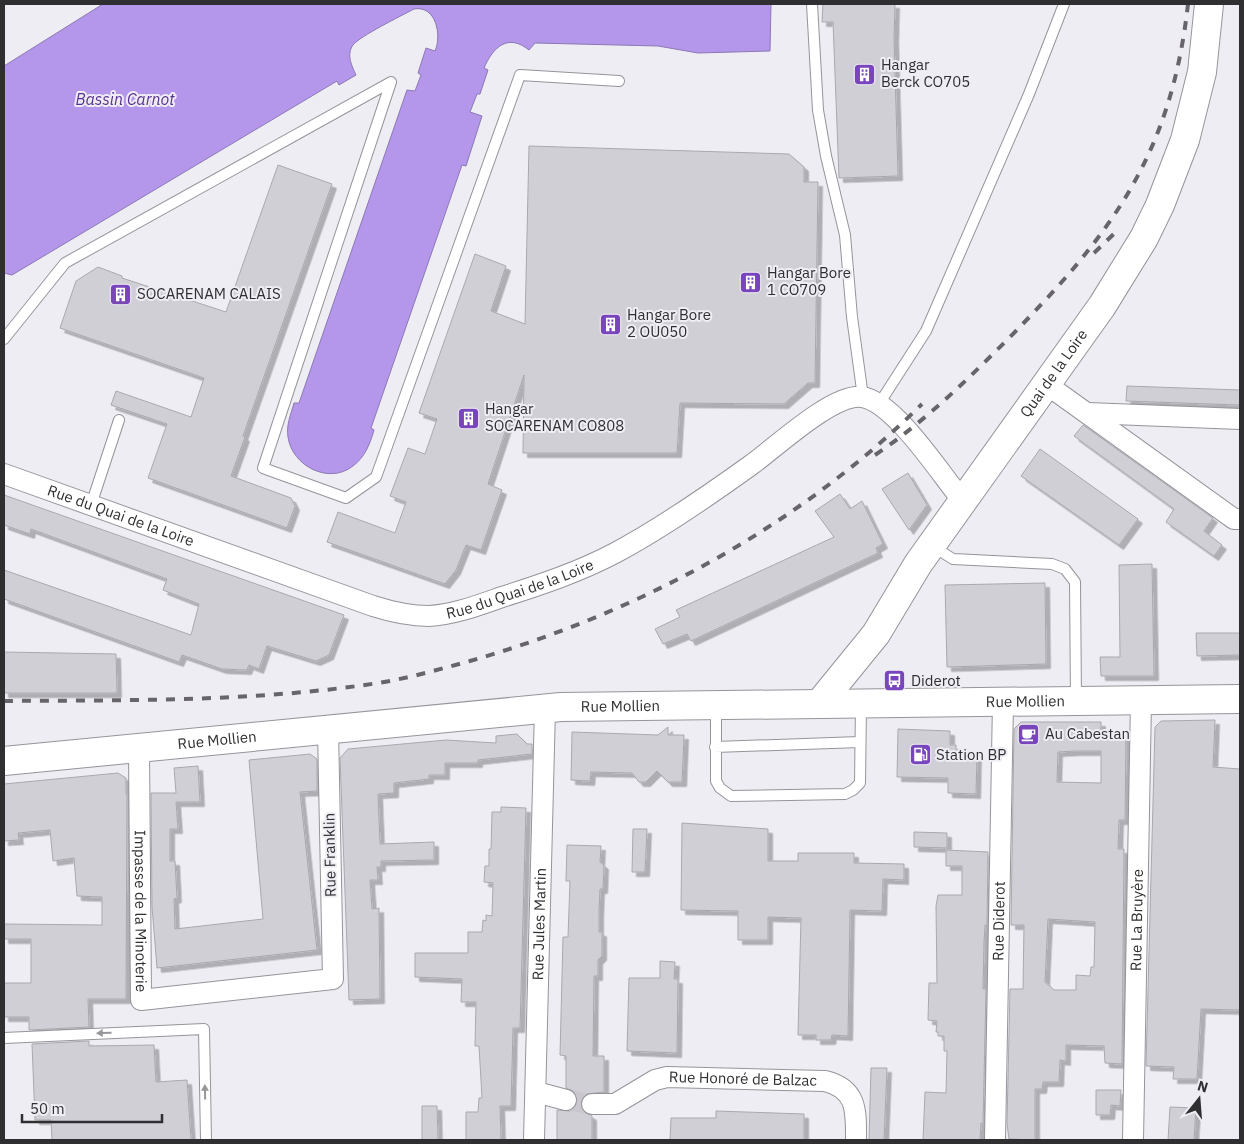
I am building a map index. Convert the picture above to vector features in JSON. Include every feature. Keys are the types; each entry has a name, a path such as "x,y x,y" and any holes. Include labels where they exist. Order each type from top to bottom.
{"street":[{"name":"Quai de la Loire","path":"818,704 876,634 931,546 1127,268 1160,205 1185,140 1202,72 1209,4"},
{"path":"1046,384 1234,518 1240,519"},
{"name":"Rue du Quai de la Loire","path":"4,474 373,606 394,612 430,616 475,606 523,591 614,554 682,512 751,465 831,405 854,397 871,400"},
{"path":"871,400 891,412 963,502"},
{"path":"1088,413 1240,419"},
{"name":"Rue Mollien","path":"4,761 545,708 1240,699"},
{"name":"Rue La Bruyère","path":"1133,1140 1141,700"},
{"name":"Rue Diderot","path":"995,1140 1003,702"},
{"name":"Rue Jules Martin","path":"534,1140 545,708"},
{"name":"Rue Franklin","path":"328,730 333,979"},
{"name":"Impasse de la Minoterie","path":"139,749 141,1000 333,979"},
{"name":"Rue Honoré de Balzac","path":"592,1104 615,1104 655,1080 667,1077 825,1081 837,1084 852,1100 856,1113 856,1140"},
{"path":"536,1092 566,1100"}],"lane":[{"path":"812,4 818,110 826,156 844,235 852,317 871,400"},
{"path":"871,400 926,331 1029,94 1064,4"},
{"path":"4,339 65,263 391,82 263,468 346,498 376,477 520,75 619,81"},
{"path":"91,506 118,420"},
{"path":"931,546 952,559 1052,564 1065,569 1075,582 1076,701"},
{"path":"716,705 716,782 720,788 731,796 845,794 854,790 860,783 861,704"},
{"path":"715,748 860,742"},
{"path":"4,1038 204,1029 206,1140"}],"water":[{"name":"Bassin Carnot","path":"103,4 771,4 770,51 698,53 658,46 535,43 529,50 514,43 502,45 497,49 484,68 488,70 480,94 477,94 470,112 482,116 466,166 462,165 371,428 374,430 371,440 364,454 353,466 333,474 313,469 296,456 288,437 289,420 294,403 299,403 407,90 415,91 421,75 418,73 426,48 435,51 438,37 435,22 428,12 422,9 414,9 372,32 357,41 351,49 350,60 356,75 339,85 337,81 12,275 4,273 4,66"}],"building":[{"name":"Hangar Berck CO705","path":"823,4 895,4 894,38 898,176 839,178 833,22 822,22"},
{"path":"529,146 789,154 804,167 804,182 818,182 815,383 808,383 784,404 680,403 677,453 523,453 524,375 488,484 502,490 481,550 466,545 456,570 445,584 327,542 338,512 395,533 406,502 390,496 408,448 425,454 437,419 419,413 475,254 506,266 491,311 525,324"},
{"name":"SOCARENAM CALAIS","path":"278,165 332,184 243,436 245,437 231,476 291,498 295,506 287,528 148,478 167,424 111,405 116,391 191,417 204,378 60,328 76,281 98,267 122,276 122,278 226,312"},
{"path":"1127,386 1240,390 1240,405 1126,401"},
{"path":"1083,425 1213,518 1204,531 1222,545 1214,556 1166,522 1174,509 1074,436"},
{"path":"1040,449 1138,519 1119,545 1021,476"},
{"path":"908,473 927,505 909,530 882,489"},
{"path":"840,494 850,509 862,501 883,544 876,548 878,553 691,641 687,634 663,644 655,629 680,617 676,610 834,537 815,511"},
{"path":"4,495 344,615 329,655 316,661 267,646 259,669 249,665 247,670 222,669 182,655 179,662 4,599 4,570 191,635 199,604 163,590 167,579 31,529 30,534 4,525"},
{"path":"1152,564 1154,676 1101,676 1100,657 1120,657 1119,565"},
{"path":"1045,583 1046,664 947,667 945,585"},
{"path":"1196,633 1240,633 1240,655 1197,656"},
{"path":"4,652 116,654 117,693 4,693"},
{"path":"1215,720 1213,767 1240,769 1240,1010 1201,1009 1197,1079 1173,1079 1174,1067 1146,1066 1155,727 1161,721"},
{"path":"1021,722 1101,722 1101,733 1126,734 1125,820 1119,820 1118,849 1124,849 1122,1064 1105,1063 1104,1046 1066,1045 1066,1061 1060,1060 1059,1082 1043,1082 1042,1089 1035,1089 1035,1140 1009,1139 1007,1124 1010,989 1023,989 1024,925 1011,925 1014,729","holes":["1101,751 1101,783 1057,782 1058,752","1048,919 1095,922 1094,967 1091,967 1090,976 1076,975 1076,990 1054,990 1045,982"]},
{"path":"668,727 668,735 684,735 682,782 668,782 657,771 646,782 639,782 632,773 591,772 590,781 571,780 572,732 658,735"},
{"name":"Station BP","path":"898,729 950,731 950,745 956,745 956,752 977,753 976,794 948,793 948,778 897,777"},
{"path":"517,734 527,744 532,744 532,754 478,760 478,763 445,763 445,775 429,775 429,779 394,783 394,793 378,794 380,844 434,842 434,860 381,861 381,867 377,867 378,880 370,880 372,909 379,908 380,999 349,1000 340,758 348,749 446,740 496,743 496,736"},
{"path":"310,754 317,759 317,791 300,792 317,950 157,968 152,907 151,793 176,793 174,768 198,766 200,802 176,802 178,829 170,829 170,861 175,861 177,898 174,899 175,929 263,919 249,760"},
{"path":"118,773 126,778 127,794 126,999 88,999 89,1027 29,1030 29,1017 4,1017 4,983 31,983 31,939 4,939 4,924 102,925 102,897 77,896 74,858 53,861 50,830 18,833 19,840 4,841 4,784"},
{"path":"501,807 526,808 520,1028 513,1028 511,1106 500,1106 501,1140 466,1140 466,1112 478,1112 479,1098 482,1098 479,1046 475,1046 476,1002 461,1002 462,979 415,977 415,953 468,953 468,932 482,932 483,920 486,921 486,915 492,916 493,883 484,882 485,866 489,866 492,812 501,812"},
{"path":"682,823 768,829 768,861 798,861 798,853 854,853 854,863 904,864 904,880 883,879 882,911 850,910 848,1036 832,1035 831,1040 816,1040 816,1035 798,1035 801,918 768,917 768,940 738,940 738,911 681,910"},
{"path":"633,829 647,829 645,872 632,872"},
{"path":"914,832 947,833 947,848 914,847"},
{"path":"567,845 601,846 600,862 604,865 603,889 600,889 599,911 599,932 602,932 602,956 598,960 598,976 594,976 593,1056 604,1056 604,1092 587,1094 580,1104 582,1110 592,1116 592,1140 557,1140 557,1110 570,1111 578,1103 575,1092 566,1088 566,1056 560,1055 563,937 568,937 570,881 566,881"},
{"path":"946,850 988,852 987,925 985,925 983,989 986,989 983,1124 981,1123 980,1140 923,1140 925,1092 946,1093 947,1051 944,1051 944,1036 938,1036 938,1032 936,1032 937,1021 928,1020 929,983 937,983 936,906 938,895 962,895 962,866 946,866"},
{"path":"660,961 675,962 674,979 678,979 677,1053 627,1051 629,978 660,978"},
{"path":"89,1041 89,1046 154,1045 156,1082 187,1080 191,1140 52,1140 51,1120 35,1120 32,1044"},
{"path":"871,1068 887,1068 884,1140 869,1140"},
{"path":"1096,1090 1121,1090 1120,1106 1111,1105 1110,1115 1096,1115"},
{"path":"422,1106 437,1106 438,1140 422,1140"},
{"path":"1170,1107 1196,1108 1194,1140 1168,1140"},
{"path":"716,1111 804,1114 804,1140 670,1140 671,1118 716,1118"}],"tunnel":[{"path":"566,1100 592,1104"}],"railway":[{"path":"875,455 927,415 991,356 1076,265 1105,228 1130,190 1151,149 1167,106 1180,58 1188,4"},
{"path":"1094,253 1120,228"},
{"path":"4,701 191,699 285,694 332,689 413,676 470,661 533,641 594,618 654,591 712,561 769,527 823,489 874,448 922,404"}],"place":[{"name":"Hangar Berck CO705","path":"865,74"},
{"name":"Hangar Bore 1 CO709","path":"751,282"},
{"name":"SOCARENAM CALAIS","path":"121,294"},
{"name":"Hangar Bore 2 OU050","path":"611,324"},
{"name":"Hangar SOCARENAM CO808","path":"469,418"},
{"name":"Diderot","path":"895,681"},
{"name":"Au Cabestan","path":"1029,734"},
{"name":"Station BP","path":"920,755"}]}
